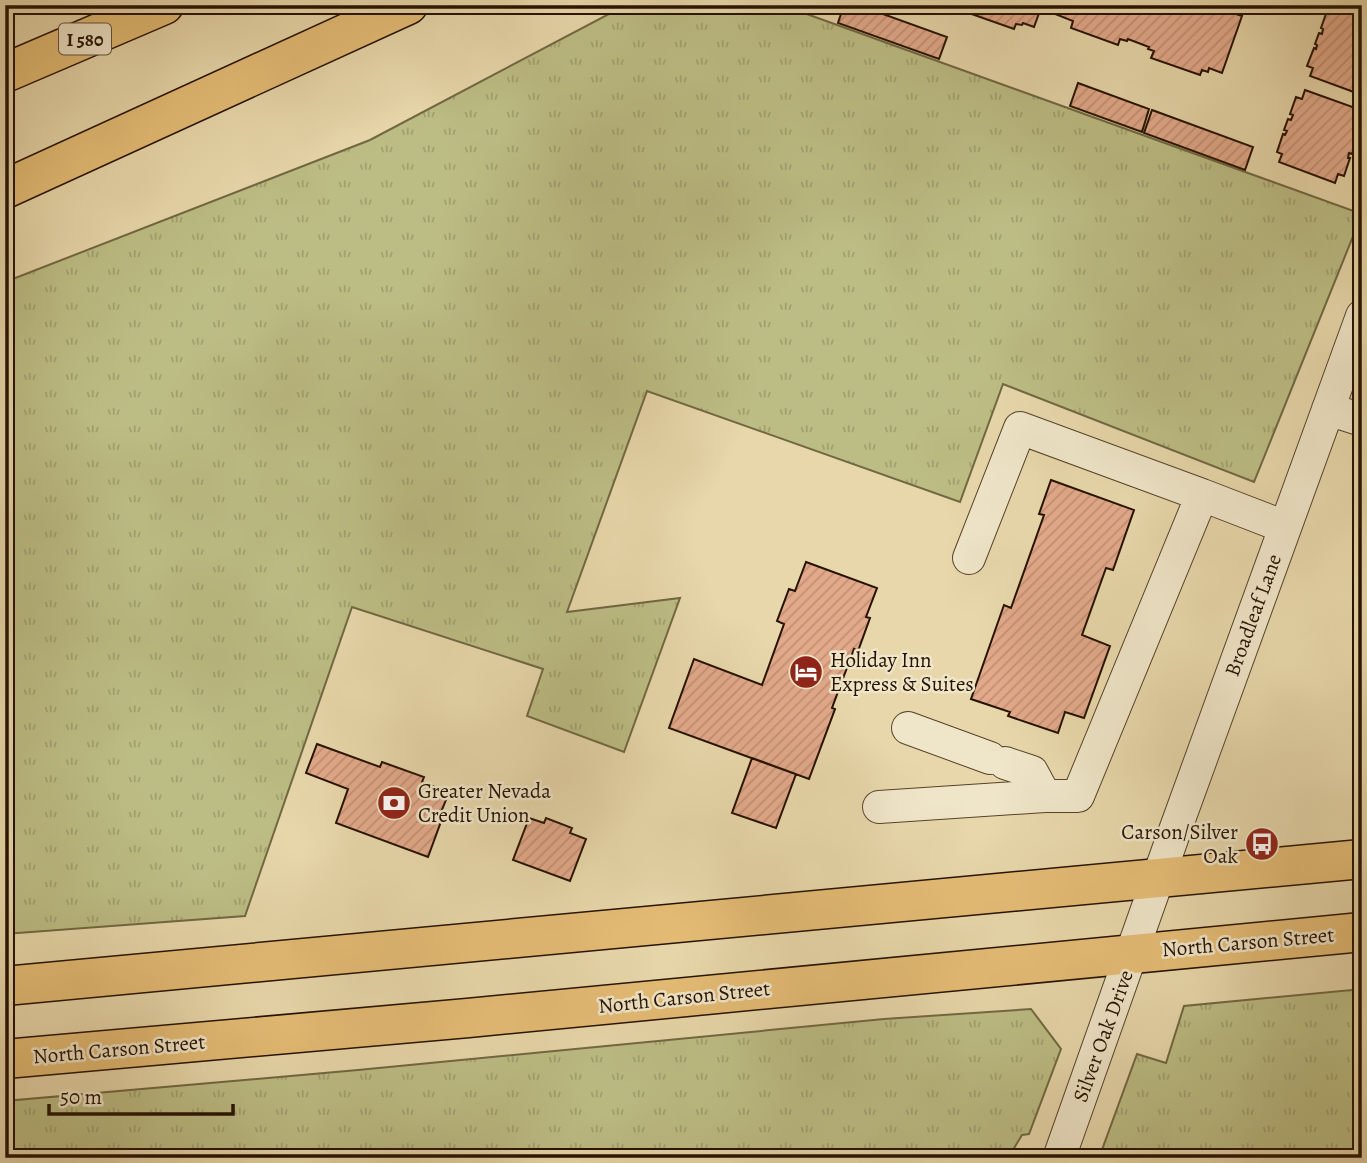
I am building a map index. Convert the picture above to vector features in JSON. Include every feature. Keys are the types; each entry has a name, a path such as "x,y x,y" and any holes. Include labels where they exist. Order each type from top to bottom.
{"main road":[{"name":"I 580","path":"5,73 164,5"},
{"path":"5,189 408,5"},
{"path":"5,986 1362,859"},
{"name":"North Carson Street","path":"5,1059 481,1017 1362,932"}],"street":[{"name":"Broadleaf Lane","path":"1146,914 1362,316"},
{"path":"1328,409 1362,421"},
{"path":"969,558 1020,428 1285,527"},
{"path":"878,807 1078,796 1202,495"},
{"path":"908,728 1032,772 1045,796"},
{"name":"Silver Oak Drive","path":"1059,1158 1146,914"}],"green space":[{"path":"626,5 790,5 790,8 1362,214 1254,482 1003,384 960,502 647,391 567,612 680,598 624,752 527,716 543,669 352,607 245,916 5,934 5,282 370,140"},
{"path":"1362,989 1362,1158 1099,1158 1137,1054 1166,1063 1184,1006"},
{"path":"1031,1009 1061,1049 1029,1134 1022,1135 1008,1158 5,1158 5,1101 884,1019"}],"building":[{"path":"792,5 818,5 814,14"},
{"path":"844,5 858,5 947,37 939,59 838,23"},
{"path":"967,5 1042,5 1034,27 1023,23 1016,24 1014,29 966,12"},
{"path":"1058,5 1226,5 1225,8 1231,10 1230,12 1242,16 1222,73 1209,68 1208,72 1202,70 1200,75 1151,58 1154,51 1128,39 1120,39 1118,45 1071,28 1073,21 1055,14"},
{"path":"1336,5 1362,13 1362,95 1310,76 1313,68 1307,66 1314,48 1316,49 1319,33 1322,34 1321,28 1327,11 1333,13"},
{"path":"1078,83 1149,109 1142,132 1070,106"},
{"path":"1305,90 1361,110 1358,119 1362,120 1362,126 1356,143 1352,154 1349,153 1344,176 1338,174 1335,183 1279,162 1282,154 1277,152 1283,134 1287,131 1284,130 1288,119 1291,120 1293,115 1290,114 1296,97 1302,99"},
{"path":"1152,110 1253,147 1245,170 1144,133"},
{"path":"1051,480 1134,510 1113,570 1106,568 1082,635 1110,646 1084,718 1065,712 1058,733 1008,716 1010,712 971,699 1004,605 1011,608 1044,515 1039,514"},
{"name":"Holiday Inn Express & Suites","path":"806,562 877,588 866,617 870,618 858,651 854,649 809,779 669,728 694,659 762,685 784,624 777,621 789,589 795,591"},
{"name":"Greater Nevada Credit Union","path":"317,744 380,767 382,762 424,777 422,782 449,792 428,857 336,823 348,789 306,773"},
{"path":"752,758 796,774 776,828 732,813"},
{"path":"529,818 544,823 546,818 572,828 570,833 586,839 570,881 513,860"}],"place":[{"name":"Holiday Inn Express & Suites","path":"806,672"},
{"name":"Greater Nevada Credit Union","path":"394,803"},
{"name":"Carson/Silver Oak","path":"1262,844"}]}
